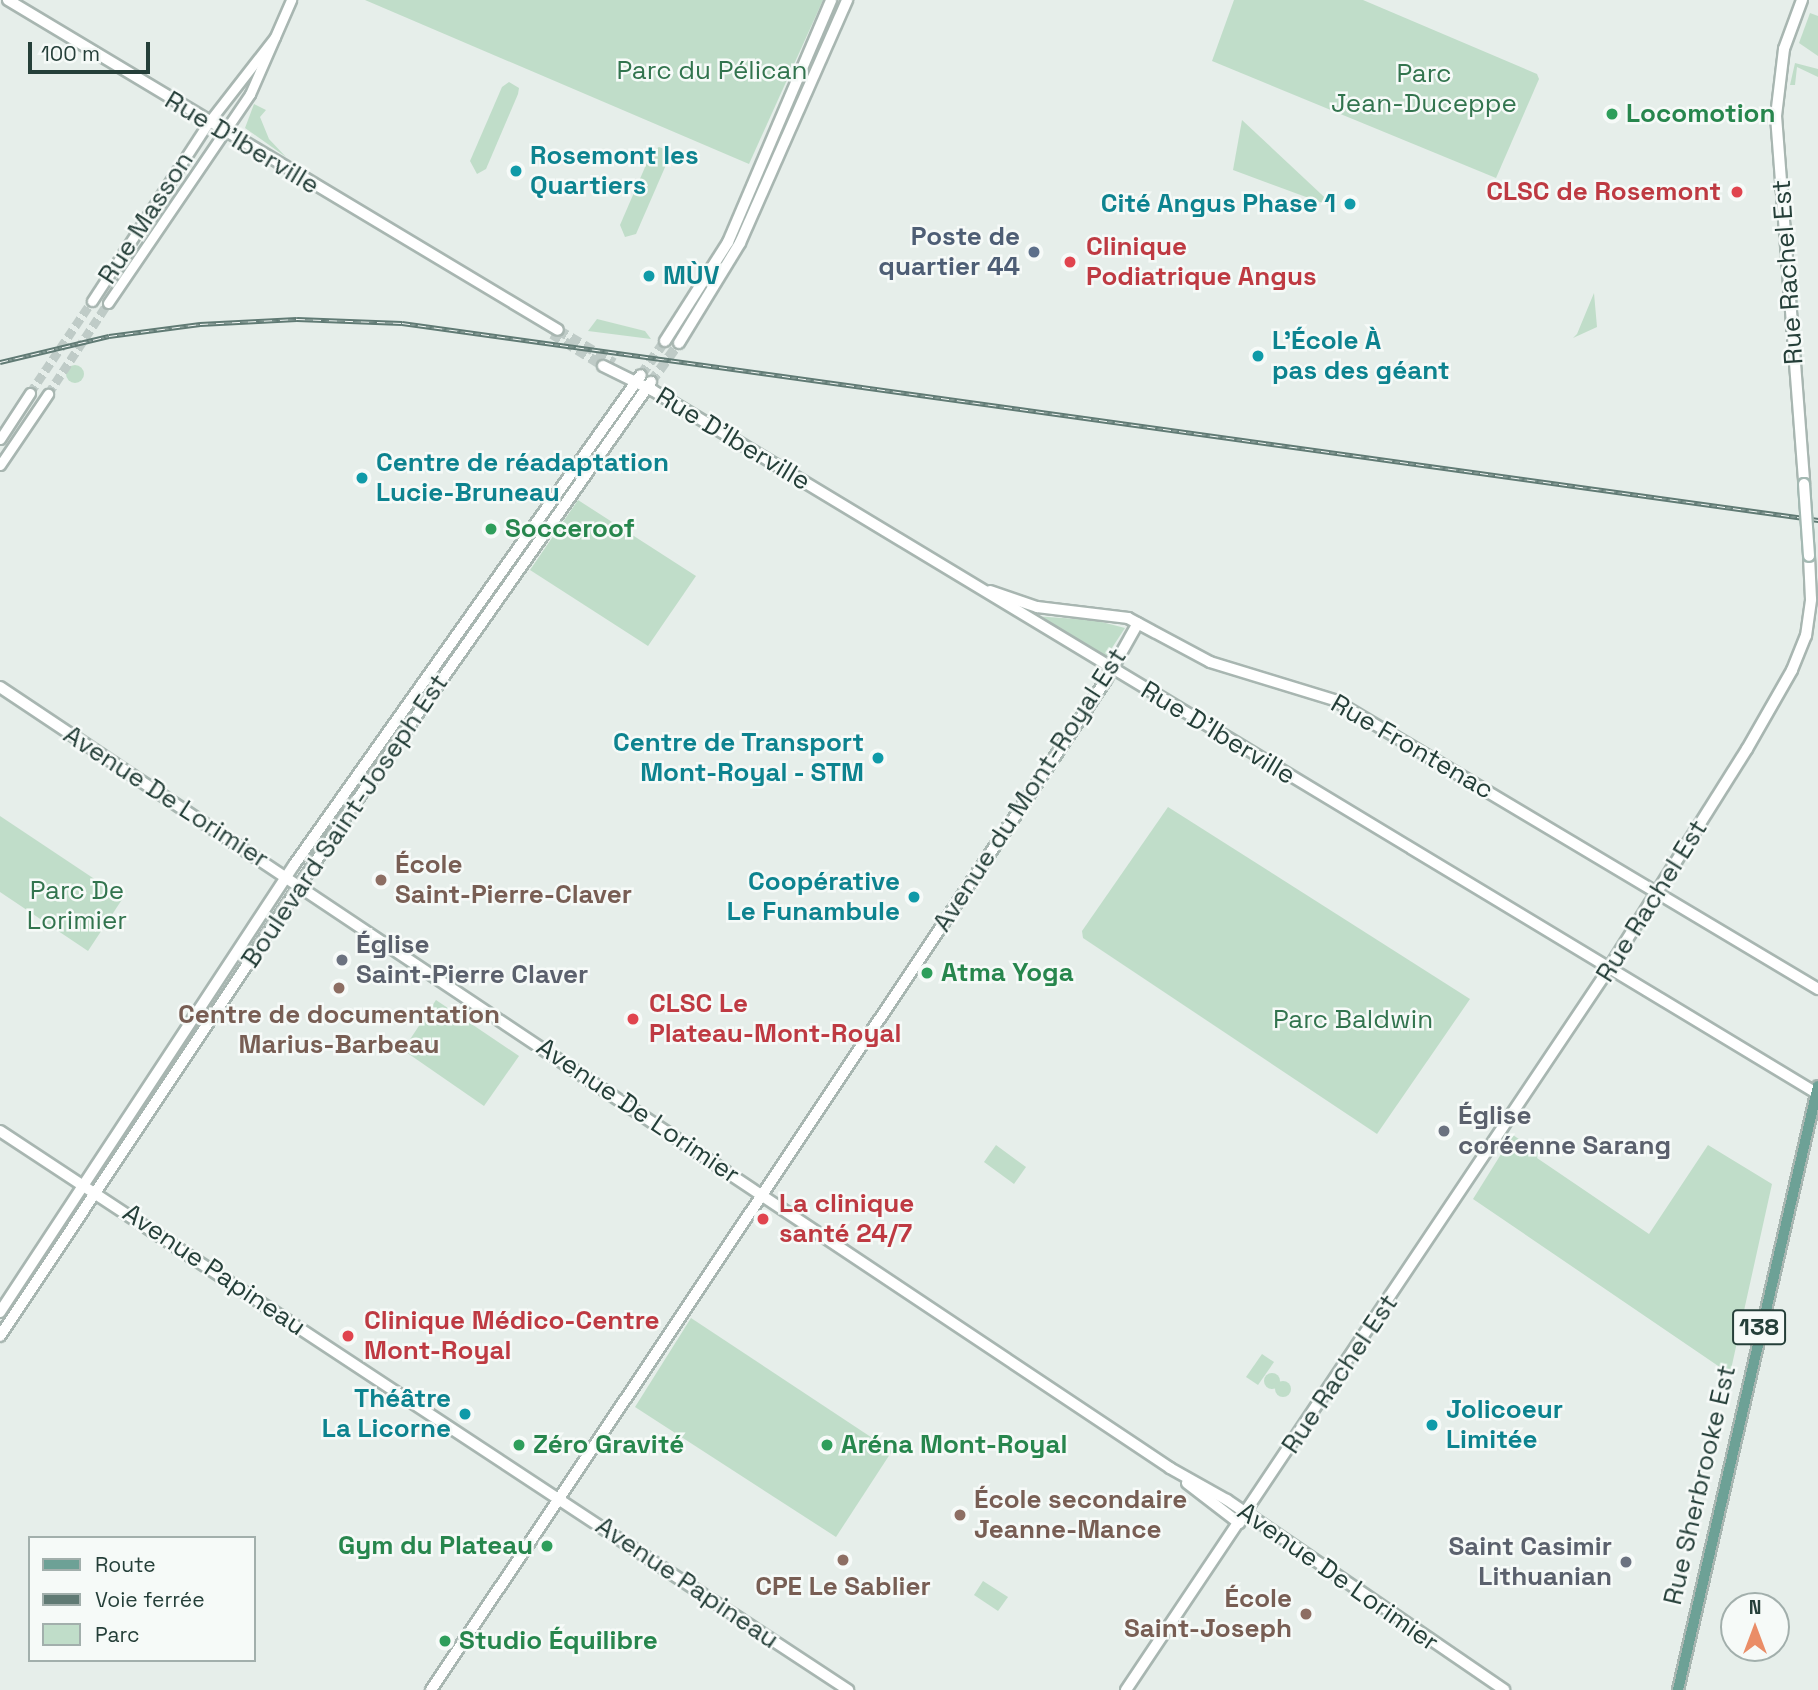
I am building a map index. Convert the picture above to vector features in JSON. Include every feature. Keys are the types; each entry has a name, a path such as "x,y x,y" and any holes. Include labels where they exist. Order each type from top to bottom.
{"main road":[{"name":"Rue D'Iberville","path":"8,0 553,331"},
{"path":"665,341 728,242 831,0"},
{"path":"679,343 740,243 847,0"},
{"name":"Rue Rachel Est","path":"1126,1690 1610,968 1800,653 1810,619 1809,556 1776,116 1784,49 1802,0"},
{"name":"Rue D'Iberville","path":"612,366 650,384 1112,670 1817,1091"},
{"name":"Boulevard Saint-Joseph Est","path":"0,1312 286,877 638,378"},
{"name":"Boulevard Saint-Joseph Est","path":"0,1336 299,885 650,384"},
{"name":"Rue Frontenac","path":"973,585 1022,604 1109,613 1138,623 1210,662 1334,700 1818,989"},
{"name":"Avenue du Mont-Royal Est","path":"431,1690 1112,670 1138,623"},
{"name":"Avenue De Lorimier","path":"0,687 1170,1468 1246,1513 1504,1690"},
{"name":"Rue Sherbrooke Est","path":"1678,1690 1817,1091"},
{"name":"Avenue Papineau","path":"0,1130 848,1690"},
{"name":"Avenue De Lorimier","path":"1170,1468 1240,1523"}],"street":[{"name":"Rue Masson","path":"108,303 259,80 291,0"},
{"name":"Rue Masson","path":"92,300 208,123 276,36"},
{"path":"0,439 30,393"},
{"path":"0,465 48,394"}],"green space":[{"name":"Parc du Pélican","path":"365,0 823,0 749,164"},
{"name":"Parc Jean-Duceppe","path":"1234,0 1363,0 1537,74 1539,79 1496,178 1212,61"},
{"path":"1810,13 1818,16 1818,56 1799,43"},
{"path":"1795,63 1818,69 1818,77 1797,67 1795,85 1790,85"},
{"path":"509,82 519,88 518,94 486,169 477,174 470,161 502,87"},
{"path":"254,104 266,110 260,117 269,139 286,157 245,128"},
{"path":"1242,120 1336,208 1233,170"},
{"path":"659,147 667,150 669,158 636,234 625,237 620,225 652,151"},
{"path":"1594,293 1597,327 1573,338 1577,334"},
{"path":"597,319 645,331 651,339 588,331"},
{"path":"71,365 79,365 84,374 82,381 71,383 66,378 66,370"},
{"path":"578,500 696,576 648,646 530,570"},
{"path":"1032,616 1094,620 1125,628 1106,657"},
{"name":"Parc Baldwin","path":"1168,807 1470,999 1377,1134 1083,938 1082,931"},
{"name":"Parc De Lorimier","path":"0,816 123,898 88,951 0,892"},
{"path":"436,1000 519,1056 484,1106 403,1050"},
{"path":"1513,1135 1539,1153 1537,1158 1649,1234 1708,1145 1772,1184 1730,1374 1473,1199"},
{"path":"996,1145 1026,1167 1014,1184 984,1162"},
{"path":"691,1318 892,1451 836,1537 635,1407"},
{"path":"1262,1354 1274,1362 1258,1385 1246,1377"},
{"path":"1272,1373 1278,1375 1278,1387 1272,1389 1266,1387 1264,1381 1266,1375"},
{"path":"1283,1381 1289,1383 1289,1395 1283,1397 1277,1395 1275,1389 1277,1383"},
{"path":"983,1581 1008,1597 998,1611 974,1595"}],"tunnel":[{"path":"30,393 92,301"},
{"path":"48,394 108,303"},
{"path":"558,330 614,363"},
{"path":"552,334 603,366"},
{"path":"641,375 665,341"},
{"path":"651,382 679,343"}],"railway":[{"path":"0,362 109,336 200,324 297,319 402,323 1818,520"}],"place":[{"name":"Locomotion","path":"1612,114"},
{"name":"Rosemont les Quartiers","path":"516,171"},
{"name":"CLSC de Rosemont","path":"1737,192"},
{"name":"Cité Angus Phase 1","path":"1350,204"},
{"name":"Poste de quartier 44","path":"1034,252"},
{"name":"Clinique Podiatrique Angus","path":"1070,262"},
{"name":"MÙV","path":"649,276"},
{"name":"L'École À pas des géant","path":"1258,356"},
{"name":"Centre de réadaptation Lucie-Bruneau","path":"362,478"},
{"name":"Socceroof","path":"491,529"},
{"name":"Centre de Transport Mont-Royal - STM","path":"878,758"},
{"name":"École Saint-Pierre-Claver","path":"381,880"},
{"name":"Coopérative Le Funambule","path":"914,897"},
{"name":"Église Saint-Pierre Claver","path":"342,960"},
{"name":"Atma Yoga","path":"927,973"},
{"name":"Centre de documentation Marius-Barbeau","path":"339,988"},
{"name":"CLSC Le Plateau-Mont-Royal","path":"633,1019"},
{"name":"Église coréenne Sarang","path":"1444,1131"},
{"name":"La clinique santé 24/7","path":"763,1219"},
{"name":"Clinique Médico-Centre Mont-Royal","path":"348,1336"},
{"name":"Théâtre La Licorne","path":"465,1414"},
{"name":"Jolicoeur Limitée","path":"1432,1425"},
{"name":"Zéro Gravité","path":"519,1445"},
{"name":"Aréna Mont-Royal","path":"827,1445"},
{"name":"École secondaire Jeanne-Mance","path":"960,1515"},
{"name":"Gym du Plateau","path":"547,1546"},
{"name":"CPE Le Sablier","path":"843,1560"},
{"name":"Saint Casimir Lithuanian","path":"1626,1562"},
{"name":"École Saint-Joseph","path":"1306,1614"},
{"name":"Studio Équilibre","path":"445,1641"}]}
